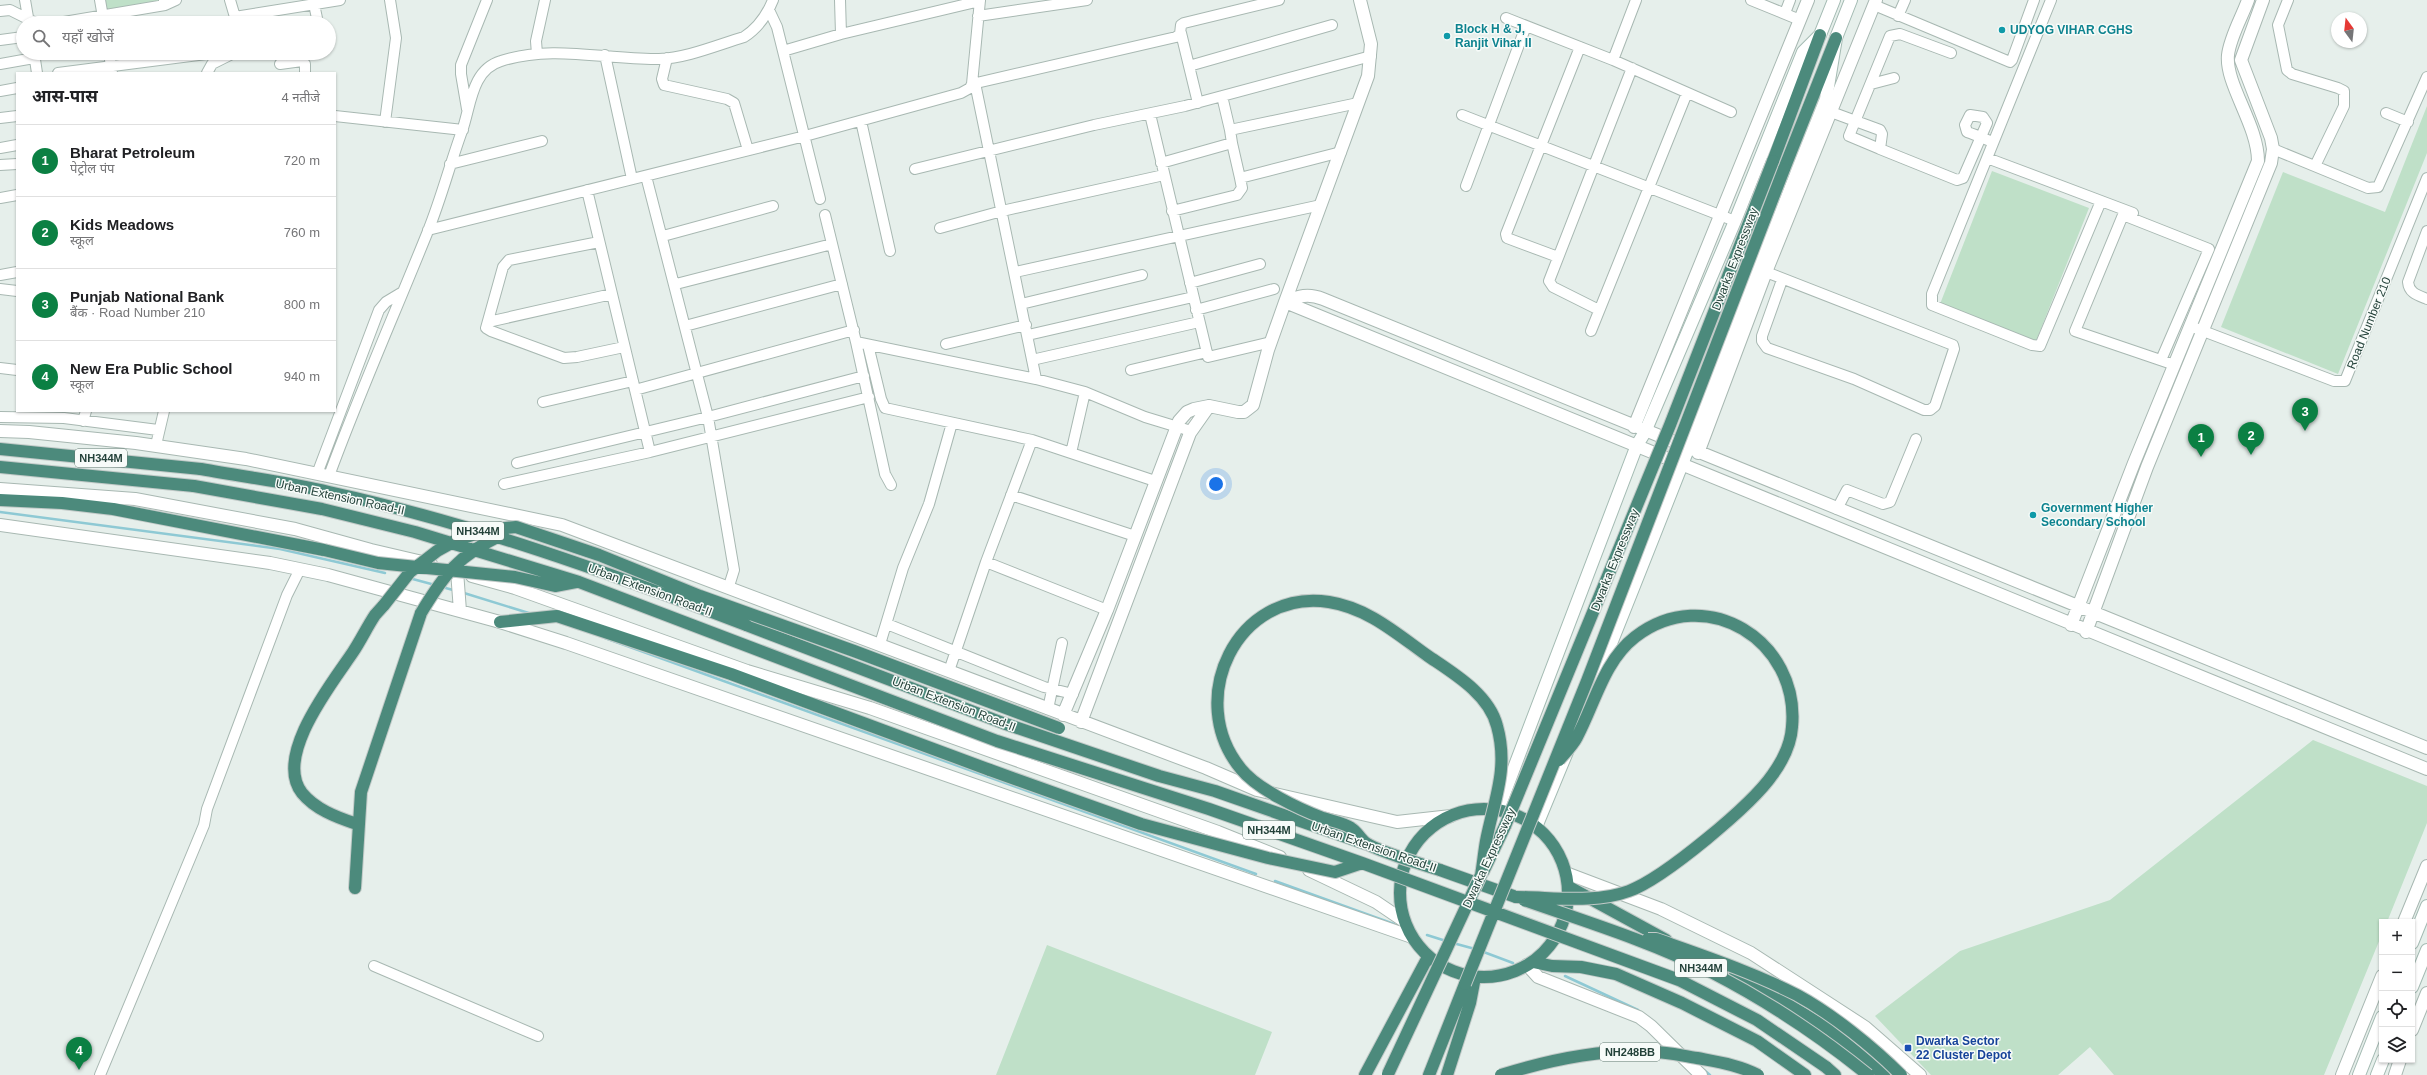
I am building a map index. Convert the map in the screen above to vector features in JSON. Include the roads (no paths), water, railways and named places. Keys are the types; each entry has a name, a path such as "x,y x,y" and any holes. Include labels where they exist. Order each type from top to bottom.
{"highway":[{"name":"Dwarka Expressway","path":"1388,1075 1481,874 1505,826 1554,710 1774,162 1820,35"},
{"name":"Dwarka Expressway","path":"1429,1075 1551,770 1836,38"},
{"name":"Urban Extension Road-II","path":"0,449 201,469 329,491 415,513 540,551 1084,751 1159,776 1215,791 1634,939 1710,971 1769,1004 1832,1046 1868,1075"},
{"name":"Urban Extension Road-II","path":"0,467 194,486 322,509 415,532 579,582 997,741 1209,809 1362,863 1679,980 1757,1020 1826,1067 1835,1075"},
{"path":"0,500 62,503 113,509 324,550 378,563 515,577 555,586 579,582"},
{"path":"354,888 361,792 421,613 440,580 464,556 516,527"},
{"path":"354,823 332,816 302,793 295,774 297,752 305,727 375,615 410,572 437,551 455,541 486,530 516,527 600,555 700,596 854,651 1059,728 1084,751"},
{"path":"1366,844 1351,828 1321,817 1270,792 1242,771 1229,752 1221,732 1217,714 1217,696 1224,662 1245,631 1262,617 1283,606 1306,602 1327,602 1349,606 1368,614 1460,679 1483,701 1496,723 1502,763 1498,794 1486,841 1481,874"},
{"path":"1516,897 1579,898 1608,896 1629,891 1666,870 1698,845 1761,789 1782,760 1792,728 1792,702 1786,677 1771,652 1755,635 1733,624 1711,616 1693,615 1675,617 1660,622 1637,635 1619,652 1610,664 1576,739 1551,770"},
{"path":"500,622 557,616 731,674 1141,824 1268,858 1335,872 1362,863"},
{"path":"1474,810 1498,810 1518,816 1536,827 1550,840 1560,856 1569,888 1567,910 1560,930 1548,949 1530,964 1515,972 1495,977 1474,977 1450,970 1428,957 1412,937 1404,921 1400,904 1400,884 1405,864 1414,847 1430,829 1451,816 1474,810"},
{"path":"1569,888 1639,927 1741,975 1830,1030 1884,1075"},
{"path":"1634,939 1656,940 1743,970 1798,996 1841,1025 1901,1075"},
{"path":"1365,1075 1428,957"},
{"path":"1530,964 1581,967 1616,974 1682,1003 1756,1041 1805,1075"},
{"path":"1447,1075 1470,1003 1474,977"},
{"name":"NH248BB","path":"1501,1075 1528,1066 1570,1058 1654,1052 1714,1061 1745,1068 1758,1075"}],"street":[{"path":"25,0 29,16"},
{"path":"100,0 102,16"},
{"path":"117,16 176,0"},
{"path":"230,0 234,16"},
{"path":"255,16 340,0"},
{"path":"385,122 396,38 390,0"},
{"path":"468,110 461,74 462,65 487,0"},
{"path":"537,54 536,41 545,0"},
{"path":"840,0 841,34"},
{"path":"978,16 1087,0"},
{"path":"1198,103 1180,33 1181,25 1279,0"},
{"path":"1613,60 1636,0"},
{"path":"1751,0 1800,20"},
{"path":"1785,13 1790,0"},
{"path":"1498,810 1637,445 1639,429 1719,216 1808,0"},
{"path":"1639,429 1735,221 1803,52 1820,35 1834,0"},
{"path":"1536,827 1826,99 1836,38 1851,0"},
{"path":"1898,16 1905,0"},
{"path":"1698,453 1766,272 1875,3 1898,16 2010,62 2034,0"},
{"path":"2051,0 1931,298 1933,306 2032,346 2040,346 2101,201"},
{"path":"2071,626 2190,326 2258,160 2257,140 2228,65 2229,48 2248,0"},
{"path":"2086,632 2145,472 2270,163 2273,149 2271,138 2241,60 2263,0"},
{"path":"2288,0 2278,26 2287,70 2292,74 2338,88 2344,91 2345,97 2344,106 2315,166"},
{"path":"783,51 841,34 980,1 974,84 990,150 1036,379"},
{"path":"1063,715 1107,610 1176,428 1187,412 1208,406 1238,412 1249,409 1255,399 1270,342 1368,76 1371,56 1370,34 1359,1"},
{"path":"314,4 317,16"},
{"path":"771,5 820,200"},
{"path":"323,475 428,230 463,130 474,88 483,72 500,61 548,52 667,58 744,37 753,31 771,5"},
{"path":"0,11 10,10 20,16"},
{"path":"1506,18 1613,60 1731,112"},
{"path":"1189,66 1332,25"},
{"path":"1466,186 1526,26"},
{"path":"428,230 805,136 961,93 974,84 1176,37 1180,33"},
{"path":"1951,53 1900,34 1890,36 1850,136 1961,180 1981,137 1993,142"},
{"path":"0,40 16,37"},
{"path":"1558,257 1507,238 1506,234 1580,47"},
{"path":"605,55 632,179"},
{"path":"915,169 990,150 1198,103 1371,56"},
{"path":"667,58 662,79 664,85 728,99 734,103 748,150"},
{"path":"0,64 17,60"},
{"path":"35,60 37,72"},
{"path":"71,72 111,69 169,60"},
{"path":"208,72 212,64 220,60"},
{"path":"280,64 302,61 305,64 305,72"},
{"path":"1599,310 1550,285 1549,278 1632,68"},
{"path":"2273,149 2368,188 2378,187 2427,77"},
{"path":"1871,84 1894,78"},
{"path":"0,91 16,88"},
{"path":"1591,331 1687,92"},
{"path":"1172,211 1237,195 1242,188 1222,96"},
{"path":"1230,130 1358,103"},
{"path":"1831,112 1880,130 1882,134 1880,149"},
{"path":"2386,113 2408,122"},
{"path":"1150,114 1208,357 1270,342"},
{"path":"1462,115 1735,221"},
{"path":"0,118 16,116"},
{"path":"336,116 463,130"},
{"path":"861,121 890,251"},
{"path":"450,164 542,141"},
{"path":"1161,163 1232,144"},
{"path":"0,148 16,145"},
{"path":"1240,178 1341,152"},
{"path":"1987,158 2223,248"},
{"path":"0,165 16,164"},
{"path":"940,228 1002,211 1164,175"},
{"path":"646,176 676,284 696,374 708,417 710,436 734,570 729,586"},
{"name":"Road Number 210","path":"2190,326 2334,381 2345,381 2427,178"},
{"path":"587,190 650,452"},
{"path":"0,198 16,195"},
{"path":"1015,272 1321,205"},
{"path":"663,236 773,206"},
{"path":"825,215 854,330 885,474 891,485"},
{"path":"2161,360 2209,249 2123,215 2075,331 2161,360 2175,364"},
{"path":"2427,231 2408,282 2409,287 2414,294 2427,299"},
{"path":"599,242 509,260 503,267 486,329 564,358 577,357 624,347"},
{"path":"676,284 832,244"},
{"path":"1190,283 1260,264"},
{"path":"0,275 16,272"},
{"path":"1766,272 1782,280 1953,345 1954,349 1935,406 1930,410 1924,410 1854,380 1767,348 1762,341 1762,336 1782,280"},
{"path":"1021,304 1142,275"},
{"path":"685,326 842,284"},
{"path":"1196,310 1274,288"},
{"path":"0,289 16,291"},
{"path":"323,475 379,310 386,302 401,293"},
{"path":"488,322 612,294"},
{"path":"1285,302 1304,295 1312,294 1639,429 2427,748"},
{"path":"1028,335 1193,297"},
{"path":"1285,302 1594,427 1681,465 2071,626 2427,769"},
{"path":"1032,360 1199,322"},
{"path":"946,344 1026,325"},
{"path":"543,402 696,374 854,330"},
{"path":"856,342 1036,379 1086,392 1176,428 1191,431"},
{"path":"868,345 881,399 885,408 1032,440 1155,481"},
{"path":"1131,370 1207,352"},
{"path":"0,368 16,370"},
{"path":"517,463 708,417 864,376"},
{"path":"1071,453 1086,392"},
{"path":"504,484 650,452 869,397"},
{"path":"1081,722 1191,431 1208,406"},
{"path":"156,445 158,430 164,412"},
{"path":"1594,427 1600,412"},
{"path":"0,417 84,416 158,430"},
{"path":"880,644 903,568 929,504 952,423"},
{"path":"0,431 29,432 156,445 246,459 562,525 729,586 1257,790 1397,822 1451,816"},
{"path":"1837,509 1847,490 1883,504 1890,502 1916,438"},
{"path":"949,671 986,562 1032,440"},
{"path":"0,489 135,499 295,529 457,571 515,588 747,671 870,708 1218,832 1326,877 1376,902 1404,921"},
{"path":"1011,495 1135,536"},
{"path":"0,525 263,562 300,569 500,622 566,643 1412,937"},
{"path":"986,562 1107,610"},
{"path":"100,1075 204,825 207,809 287,595 300,569"},
{"path":"457,571 460,611"},
{"path":"887,624 1053,690 1073,694"},
{"path":"1048,709 1062,643"},
{"path":"2405,919 2427,866"},
{"path":"1566,873 1661,909 1751,953 1865,1027 1920,1075"},
{"path":"2415,936 2427,906"},
{"path":"2415,980 2427,950"},
{"path":"1530,964 1538,977 1639,1017 1651,1026 1701,1075"},
{"path":"374,966 538,1036"},
{"path":"2342,1075 2379,983"},
{"path":"2413,1027 2427,993"},
{"path":"2359,1075 2379,1025"},
{"path":"2376,1075 2382,1063"},
{"path":"2395,1075 2399,1063"}],"waterway":[{"path":"0,512 280,549 385,573"},
{"path":"409,578 435,585"},
{"path":"442,587 453,590"},
{"path":"464,593 532,614"},
{"path":"605,638 1256,874"},
{"path":"1275,881 1394,924"},
{"path":"1427,935 1446,941"},
{"path":"1453,943 1475,949"},
{"path":"1481,951 1513,963"},
{"path":"1565,976 1638,1010"},
{"path":"1704,1070 1710,1075"}],"place":[{"name":"UDYOG VIHAR CGHS","path":"2002,30"},
{"name":"Block H & J, Ranjit Vihar II","path":"1447,36"},
{"name":"Punjab National Bank","path":"2305,431"},
{"name":"Kids Meadows","path":"2251,455"},
{"name":"Bharat Petroleum","path":"2201,457"},
{"name":"Government Higher Secondary School","path":"2033,515"},
{"name":"Dwarka Sector 22 Cluster Depot","path":"1908,1048"},
{"name":"New Era Public School","path":"79,1070"}]}
